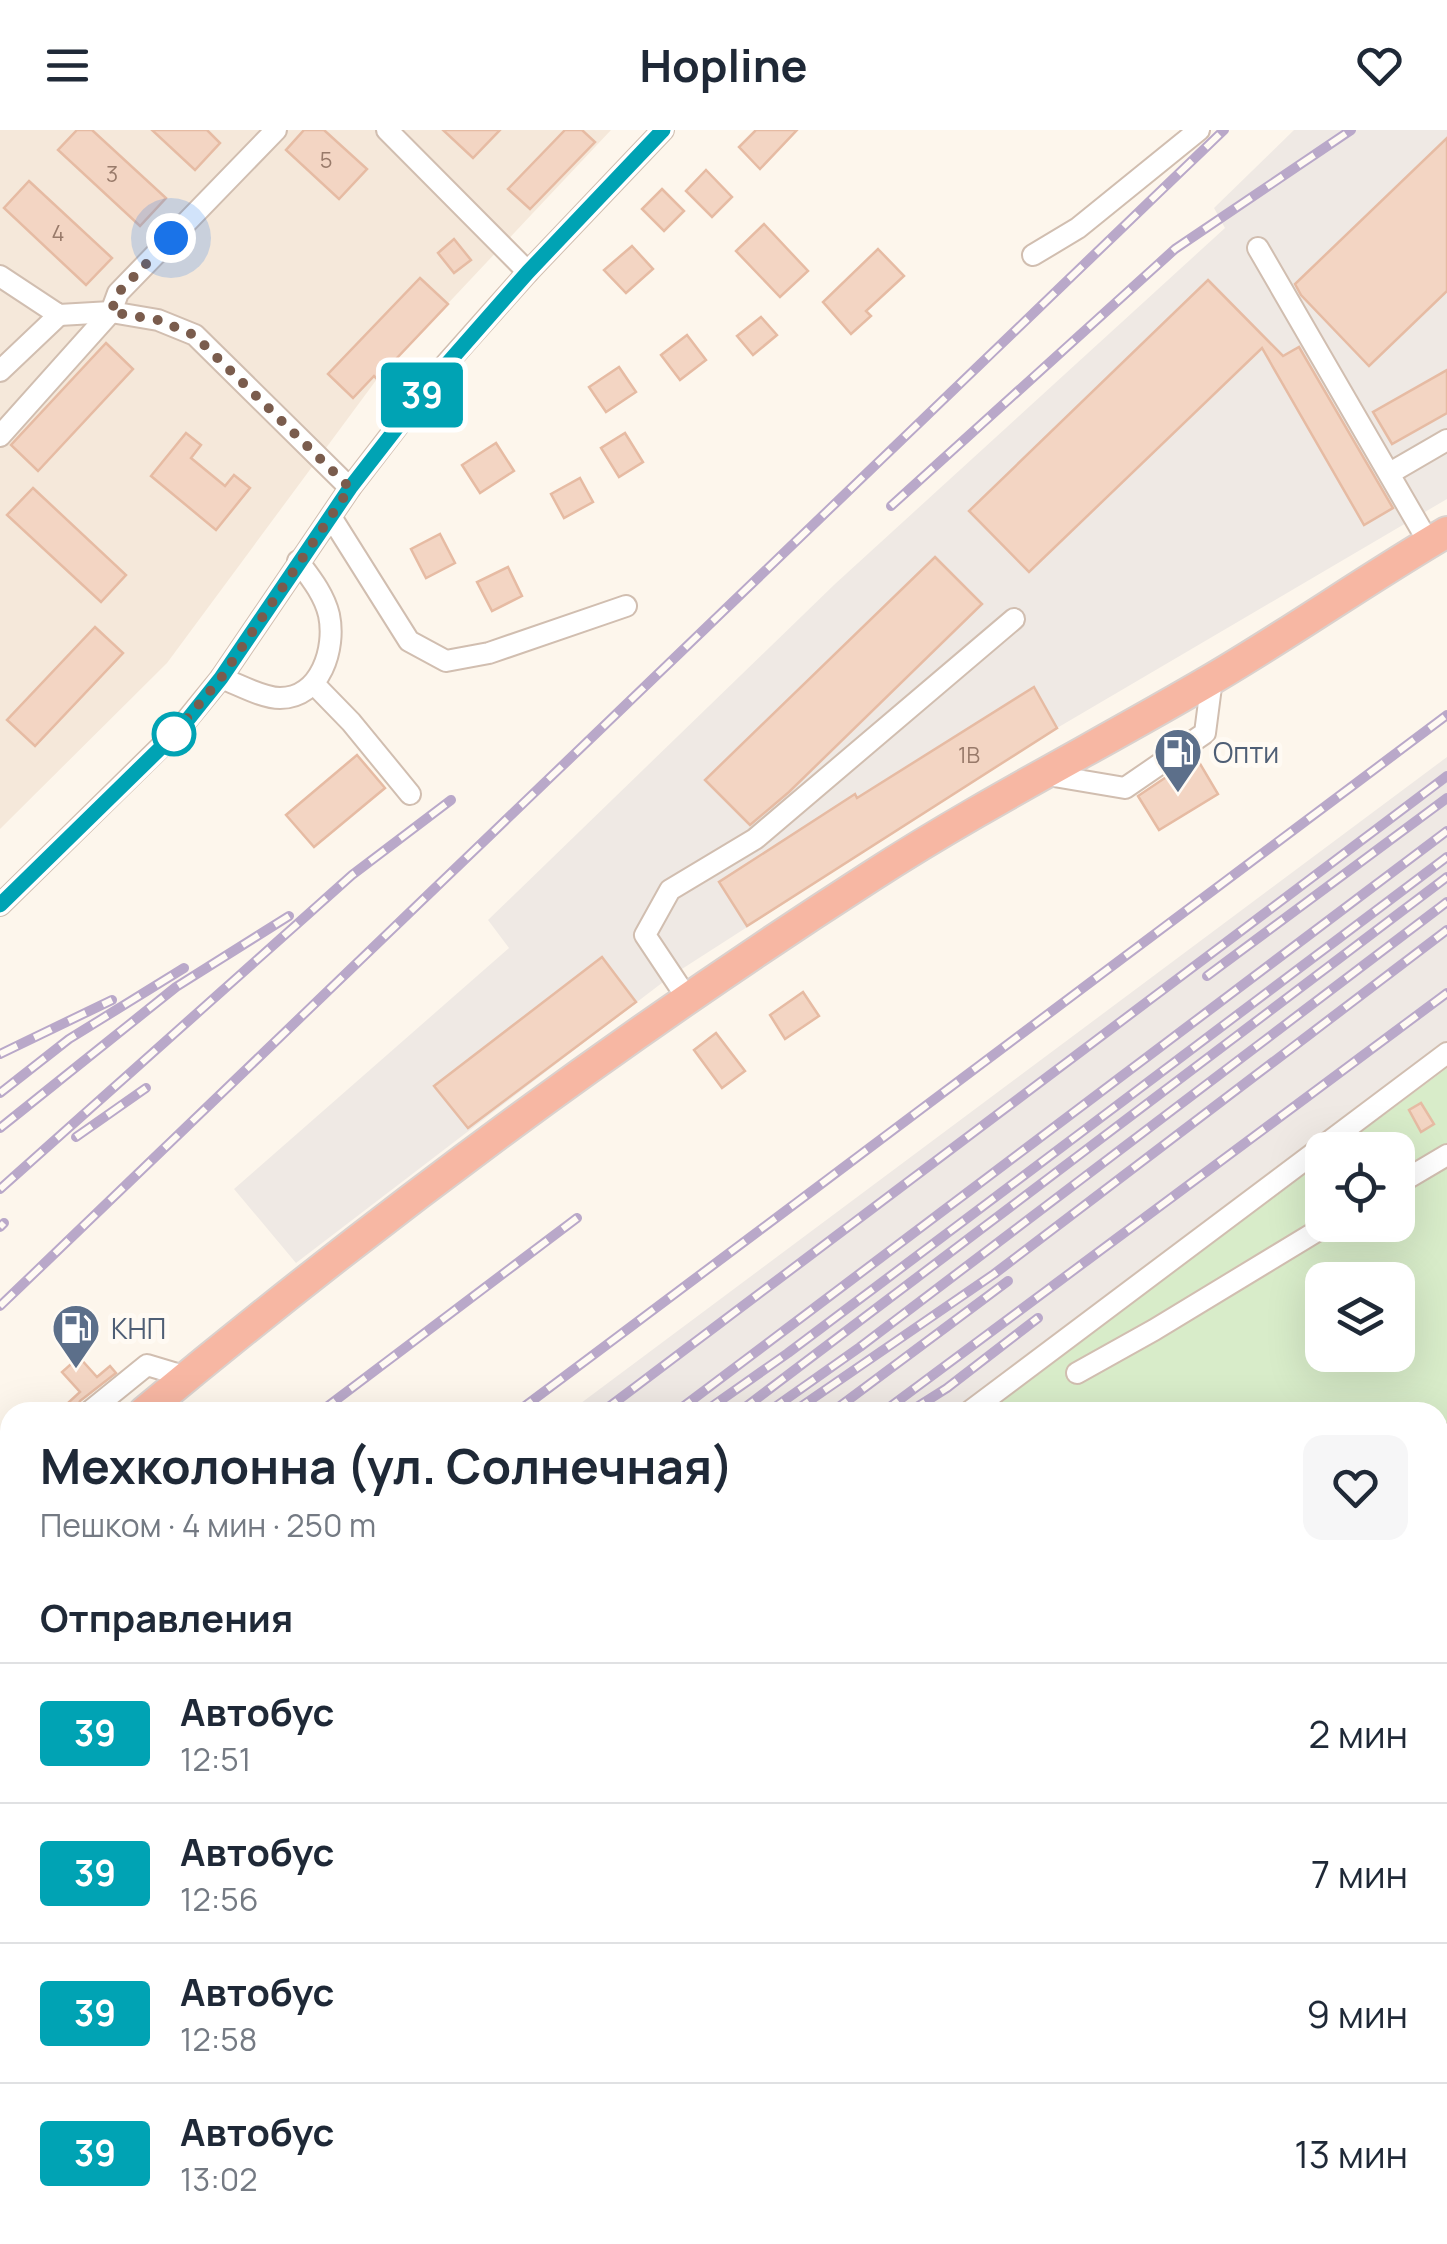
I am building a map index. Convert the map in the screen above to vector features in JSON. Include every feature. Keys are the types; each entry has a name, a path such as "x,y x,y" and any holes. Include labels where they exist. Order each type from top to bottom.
{"highway":[{"path":"156,1402 311,1277 504,1130 687,998 872,875 1040,774 1212,679 1438,537"}],"street":[{"path":"0,436 111,312 118,293 276,130"},
{"path":"388,130 528,272"},
{"path":"0,905 181,728 221,678 350,488 440,372 528,272 663,130"},
{"path":"1033,255 1078,228 1199,130"},
{"path":"1258,248 1390,473 1438,537"},
{"path":"0,276 59,315 111,312 158,320 194,335 350,488"},
{"path":"0,372 59,315"},
{"path":"1390,473 1447,440"},
{"path":"331,517 409,641 446,661 489,653 626,606"},
{"path":"221,678 279,698 300,694 314,684 323,670 330,616 316,585 298,560"},
{"path":"687,998 646,935 670,890 756,839 1014,619"},
{"path":"1040,774 1125,788 1205,732 1212,679"},
{"path":"314,684 352,722 410,794"},
{"path":"982,1402 1447,1053"},
{"path":"1415,1174 1447,1155"},
{"path":"1077,1373 1305,1238"},
{"path":"101,1402 147,1365 187,1377"}],"shaded area":[{"path":"0,130 611,130 377,379 167,663 0,829"},
{"path":"1294,130 1447,130 1447,499 1057,728 671,976 296,1263 234,1189 509,948 488,920 835,584 1225,228 1214,208"},
{"path":"1447,757 1447,1066 1359,1132 1305,1132 1305,1172 997,1402 582,1402"}],"green space":[{"path":"1447,1068 1447,1402 1000,1402 1305,1174 1305,1242 1415,1242 1415,1132 1361,1132"}],"building":[{"path":"77,130 92,130 166,198 140,226 58,150"},
{"path":"152,130 207,130 220,143 195,170"},
{"path":"304,130 324,130 367,169 339,199 286,150"},
{"path":"443,130 500,130 473,158"},
{"path":"565,130 582,130 595,142 530,209 508,189"},
{"path":"756,130 797,130 760,169 739,147"},
{"path":"1447,138 1447,291 1369,366 1295,284"},
{"path":"706,170 732,197 712,217 686,191"},
{"path":"29,181 112,258 86,285 4,208"},
{"path":"662,189 684,211 664,231 642,209"},
{"path":"764,224 808,271 780,297 736,251"},
{"path":"454,239 471,260 454,273 438,253"},
{"path":"632,246 653,269 626,293 604,270"},
{"path":"878,249 904,276 866,311 871,316 851,334 823,302"},
{"path":"420,278 448,304 377,379 374,376 353,398 328,374"},
{"path":"1208,280 1283,356 1299,347 1393,508 1364,525 1262,348 1029,572 969,511"},
{"path":"761,317 777,335 753,355 737,336"},
{"path":"687,335 706,360 680,380 661,355"},
{"path":"106,343 133,369 38,471 11,445"},
{"path":"619,367 636,392 606,412 589,387"},
{"path":"1447,370 1447,413 1392,444 1373,412"},
{"path":"186,433 201,445 191,458 225,486 234,475 250,488 216,530 151,476"},
{"path":"625,433 643,462 619,477 601,448"},
{"path":"496,443 514,471 480,493 462,465"},
{"path":"580,478 593,502 564,518 551,494"},
{"path":"33,488 126,575 101,602 7,515"},
{"path":"440,534 455,563 426,578 411,549"},
{"path":"935,557 982,604 789,792 750,825 705,780"},
{"path":"508,567 522,596 492,611 477,582"},
{"path":"95,627 123,653 35,746 7,720"},
{"path":"1034,687 1057,728 747,926 719,882 855,794 857,798"},
{"path":"357,755 385,788 314,847 286,815"},
{"name":"Опти","path":"1196,757 1218,794 1159,830 1138,796"},
{"path":"602,957 636,1002 468,1128 434,1086"},
{"path":"803,992 819,1016 785,1039 770,1015"},
{"path":"716,1033 745,1071 722,1088 694,1050"},
{"path":"1421,1103 1434,1124 1421,1132 1409,1110"},
{"path":"79,1357 97,1377 110,1366 116,1373 80,1402 69,1402 80,1392 62,1372"}],"railway":[{"path":"0,1306 1224,130"},
{"path":"891,506 1175,249 1351,130"},
{"path":"530,1402 1447,715"},
{"path":"615,1402 1447,776"},
{"path":"1207,976 1447,798"},
{"path":"0,1189 352,875 451,800"},
{"path":"689,1402 1447,831"},
{"path":"718,1402 1447,857"},
{"path":"752,1402 1447,877"},
{"path":"782,1402 1447,902"},
{"path":"0,1128 176,987 289,916"},
{"path":"808,1402 994,1274 1447,930"},
{"path":"0,1093 69,1039 184,968"},
{"path":"896,1402 1447,993"},
{"path":"0,1054 112,1000"},
{"path":"76,1137 146,1088"},
{"path":"333,1402 577,1218"},
{"path":"0,1227 4,1223"},
{"path":"845,1402 1008,1281"},
{"path":"925,1402 1038,1318"}],"bus line":[{"name":"39","path":"0,905 181,728 221,678 350,488 440,372 528,272 663,130"}],"place":[{"name":"Опти","path":"1178,794"},
{"name":"КНП","path":"76,1370"}],"route":[{"path":"171,238 118,293 111,312 158,320 194,335 350,488 221,678 174,734"}]}
